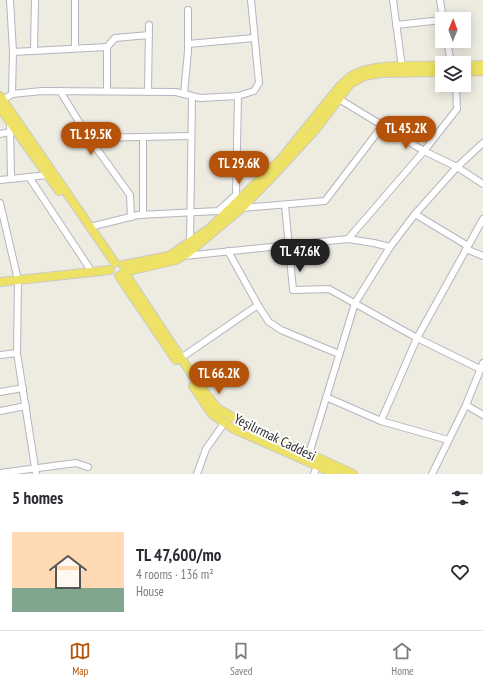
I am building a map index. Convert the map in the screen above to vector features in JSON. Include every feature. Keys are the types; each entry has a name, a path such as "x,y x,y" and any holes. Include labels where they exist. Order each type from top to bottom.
{"main road":[{"path":"471,66 483,65"},
{"path":"117,268 169,256 208,229 282,159 341,86 352,76 363,71 382,67 435,66"},
{"path":"471,72 483,71"},
{"path":"0,282 92,272 176,260 242,208 316,129 350,84 364,76 381,73 435,72"},
{"name":"Yeşilırmak Caddesi","path":"1,101 10,122 217,408 242,423 353,474"},
{"name":"Yeşilırmak Caddesi","path":"1,101 90,227 212,414 234,429 316,470 336,474"}],"street":[{"path":"10,0 14,52 12,94"},
{"path":"34,51 35,0"},
{"path":"75,0 75,48"},
{"path":"1,101 12,94 60,91 176,92 200,98 238,96 254,91 259,83 251,0"},
{"path":"392,0 402,67"},
{"path":"440,0 442,12"},
{"path":"184,94 188,44 188,10"},
{"path":"396,24 435,21"},
{"path":"148,92 149,26"},
{"path":"107,92 107,47 115,38 149,35"},
{"path":"188,44 254,38"},
{"path":"14,52 107,47"},
{"path":"60,91 89,138 130,194 131,217"},
{"path":"348,239 424,151 457,109 456,92"},
{"path":"190,242 192,96"},
{"path":"90,227 143,215 218,211 236,195 238,96"},
{"path":"339,99 424,151 457,166 483,184"},
{"path":"10,122 11,178"},
{"path":"242,208 325,201 383,126"},
{"path":"0,134 10,132"},
{"path":"89,138 191,136"},
{"path":"143,137 143,215"},
{"path":"309,454 355,303 390,247 415,214 457,166 483,143"},
{"path":"0,180 48,175"},
{"path":"29,177 92,272"},
{"path":"0,203 18,280 17,353 35,471"},
{"path":"285,205 292,290 329,289 417,338 480,369"},
{"path":"415,214 467,248 483,256"},
{"path":"381,421 417,338 483,219"},
{"path":"183,256 348,239 390,247"},
{"path":"228,251 269,322 281,330 339,354"},
{"path":"181,358 258,305"},
{"path":"0,355 17,353"},
{"path":"432,474 466,405 483,363"},
{"path":"0,392 23,388"},
{"path":"326,397 381,421 448,440"},
{"path":"466,405 483,415"},
{"path":"0,411 26,406"},
{"path":"197,474 206,449 224,422"},
{"path":"0,473 35,471 76,463 88,467"}]}
